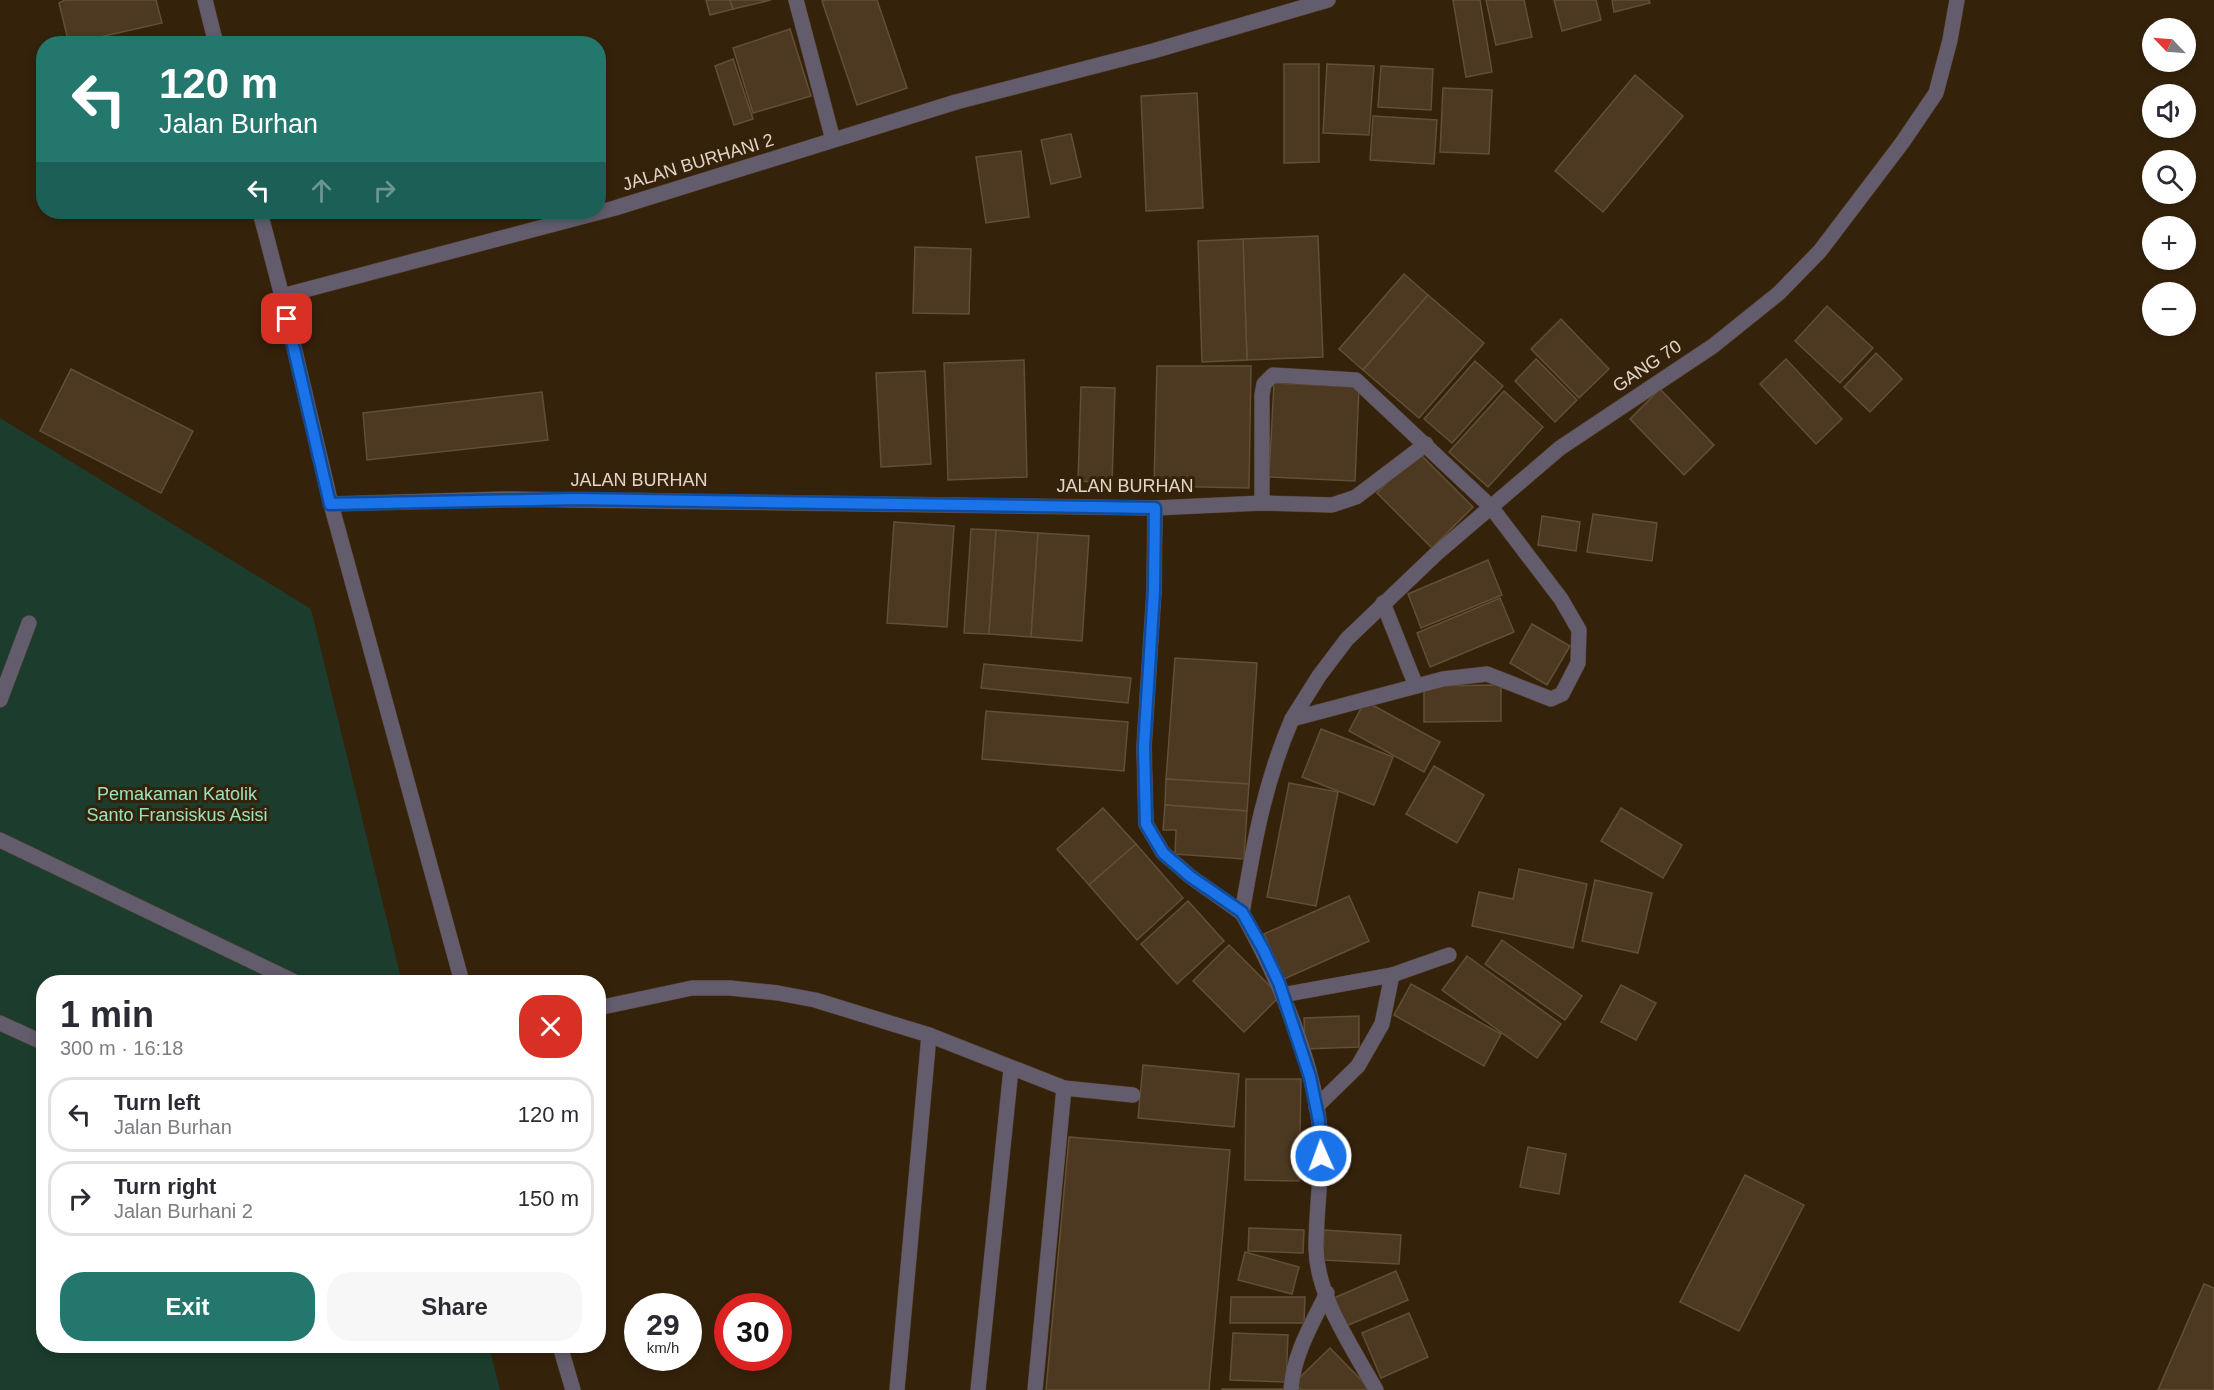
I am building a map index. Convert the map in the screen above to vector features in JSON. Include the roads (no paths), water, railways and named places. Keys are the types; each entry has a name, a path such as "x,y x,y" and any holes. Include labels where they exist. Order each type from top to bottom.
{"street":[{"path":"205,0 214,36"},
{"path":"796,0 833,140"},
{"name":"JALAN BURHANI 2","path":"606,210 956,102 1153,51 1328,0"},
{"name":"GANG 70","path":"1242,912 1262,801 1274,760 1292,719 1319,676 1347,639 1383,603 1560,448 1713,346 1779,293 1820,251 1902,143 1936,93 1950,40 1957,0"},
{"path":"262,219 330,504 460,975"},
{"name":"JALAN BURHANI 2","path":"282,296 573,219"},
{"path":"1262,503 1262,395 1264,384 1273,375 1356,380 1491,507 1561,600 1579,630 1578,663 1562,694 1551,699 1487,674 1416,686 1292,719"},
{"name":"JALAN BURHAN","path":"330,504 517,499 1155,508 1262,503 1332,505 1356,497 1426,444"},
{"path":"1155,508 1154,591 1144,747 1146,824 1163,853 1191,877 1242,912 1263,949 1282,994 1310,1077 1316,1107 1322,1174 1316,1250 1327,1293 1376,1390"},
{"path":"1383,603 1416,686"},
{"path":"0,700 29,623"},
{"path":"0,840 280,975"},
{"path":"1282,994 1392,975 1449,955"},
{"path":"1316,1107 1358,1066 1382,1024 1392,975"},
{"path":"606,1006 692,988 730,988 778,993 815,1000 929,1035 1064,1088 1133,1095"},
{"path":"0,1023 36,1039"},
{"path":"897,1390 929,1035"},
{"path":"978,1390 1011,1069"},
{"path":"1035,1390 1064,1088"},
{"path":"1291,1390 1292,1373 1303,1343 1327,1293"},
{"path":"562,1353 573,1390"}],"park label":[{"name":"Pemakaman Katolik Santo Fransiskus Asisi","path":"177,804"}]}
